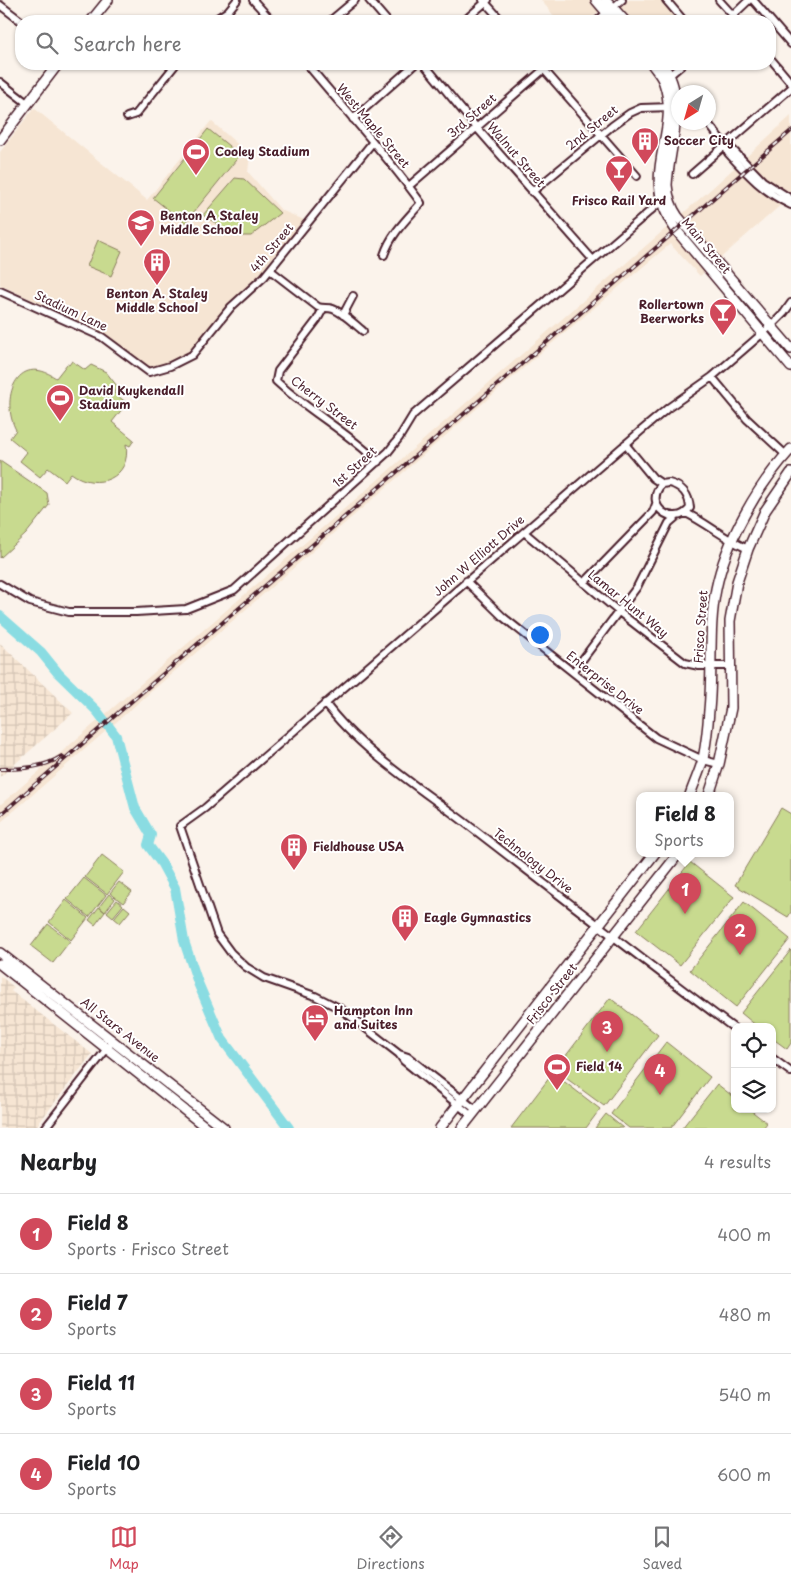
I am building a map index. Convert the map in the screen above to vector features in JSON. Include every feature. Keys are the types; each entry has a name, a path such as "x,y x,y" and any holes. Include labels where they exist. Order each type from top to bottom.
{"street":[{"path":"96,15 108,0"},
{"path":"222,15 237,0"},
{"path":"253,0 267,15"},
{"path":"337,15 354,0"},
{"path":"369,0 383,15"},
{"path":"596,0 617,15"},
{"path":"606,0 612,15"},
{"path":"604,15 622,0"},
{"path":"666,0 679,15"},
{"path":"719,0 733,15 749,0"},
{"path":"753,0 766,15"},
{"path":"471,15 486,1 497,15"},
{"path":"1,2 15,15"},
{"path":"776,27 791,44"},
{"path":"776,65 791,83"},
{"path":"0,140 53,70"},
{"path":"127,117 136,114 171,70"},
{"name":"West Maple Street","path":"312,70 398,172 421,203 394,233 384,255"},
{"path":"353,119 408,70"},
{"name":"Walnut Street","path":"429,70 532,192 593,260"},
{"name":"3rd Street","path":"409,186 537,70"},
{"path":"545,70 637,176"},
{"name":"Main Street","path":"656,70 664,82 671,100"},
{"name":"Main Street","path":"666,70 673,85"},
{"path":"670,75 676,70"},
{"path":"0,82 28,103"},
{"path":"692,174 791,88"},
{"name":"2nd Street","path":"532,192 601,134 630,113 641,108 671,107"},
{"name":"Main Street","path":"671,113 668,119 658,184 664,198 678,218 791,349"},
{"path":"713,130 726,146 733,150 763,181 791,199"},
{"name":"4th Street","path":"182,361 192,356 231,307 270,270 372,143"},
{"path":"726,146 728,153 759,186 791,205"},
{"name":"Main Street","path":"664,198 667,217 676,230 791,367"},
{"name":"1st Street","path":"0,584 30,602 69,612 128,612 186,608 234,590 378,462 399,438 413,415 664,198"},
{"path":"270,270 308,300 323,309 334,309 363,331"},
{"name":"Stadium Lane","path":"0,291 102,337 148,372 155,372 182,361"},
{"path":"343,315 353,296"},
{"name":"John W Elliott Drive","path":"460,1102 408,1057 398,1054 341,1009 315,996 264,978 246,967 231,953 217,934 180,826 205,808 625,444 668,408 712,377 763,333 784,313 791,303"},
{"name":"Cherry Street","path":"323,309 317,320 278,371 276,381 293,396 352,438 378,462"},
{"path":"712,377 747,419 788,452"},
{"path":"625,444 653,478 662,484"},
{"name":"Frisco Street","path":"691,792 703,760 709,709 712,626 716,588 731,542 750,504 788,452"},
{"path":"710,792 719,764 731,708 730,621 737,582 748,549 765,511 791,473"},
{"path":"653,478 656,490"},
{"path":"573,672 636,588 670,523 688,510 690,501 681,488 669,483 662,484 656,490 654,497 656,504 666,513 670,523"},
{"path":"584,583 653,512 656,504"},
{"path":"688,510 731,542 748,549"},
{"path":"653,512 666,513 676,517"},
{"name":"Lamar Hunt Way","path":"524,532 619,612 685,662 699,666 731,666"},
{"name":"Enterprise Drive","path":"466,582 503,617 656,738 703,760 719,764"},
{"name":"Technology Drive","path":"325,704 335,716 387,762 612,937 731,1026"},
{"name":"Frisco Street","path":"440,1128 652,857"},
{"name":"Frisco Street","path":"462,1128 677,857"},
{"name":"All Stars Avenue","path":"0,953 114,1040 224,1128"},
{"name":"All Stars Avenue","path":"0,964 207,1128"},
{"path":"530,1014 543,1026"},
{"path":"45,1128 114,1040"},
{"path":"776,1061 791,1072"},
{"path":"460,1102 474,1113"},
{"path":"192,1117 200,1108"}],"shaded area":[{"path":"541,0 590,0 600,11 595,15 553,15"},
{"path":"628,0 661,0 675,15 627,15 620,7"},
{"name":"Benton A Staley Middle School","path":"34,108 147,200 211,121 250,155 248,172 281,210 304,220 262,274 224,311 188,355 148,369 101,332 0,285 0,152"},
{"path":"791,116 791,196 700,276 670,244 543,351 0,823 0,805 365,491 711,189"},
{"path":"0,643 73,713 0,777"},
{"path":"0,976 14,987 11,991 92,1054 35,1128 0,1128"}],"green space":[{"name":"Cooley Stadium","path":"208,129 240,155 185,223 153,198"},
{"path":"235,178 244,179 280,213 251,236 236,236 203,215"},
{"path":"98,240 122,251 111,276 87,266"},
{"name":"David Kuykendall Stadium","path":"72,361 85,370 91,365 106,372 117,386 114,393 127,403 112,422 134,440 130,446 126,444 124,466 118,473 101,481 81,479 71,473 65,481 48,468 40,477 20,461 27,452 10,438 16,430 11,418 10,405 11,393 15,383 22,375 31,371 42,371 56,378 67,364 69,365"},
{"path":"0,461 47,493 49,505 26,534 0,558"},
{"path":"781,808 791,814 791,912 788,917 735,885"},
{"path":"102,855 124,872 107,894 85,877"},
{"path":"690,862 734,897 680,965 636,931"},
{"path":"84,878 106,895 89,917 67,899"},
{"path":"119,882 132,892 123,903 110,893"},
{"path":"109,894 115,899 105,912 99,907"},
{"path":"66,900 88,918 71,940 49,922"},
{"path":"117,900 123,905 113,917 107,912"},
{"path":"744,902 790,939 736,1007 690,970"},
{"path":"124,906 130,911 120,923 114,918"},
{"path":"99,907 105,912 95,925 89,920"},
{"path":"48,924 70,941 53,963 31,946"},
{"path":"791,950 791,1043 787,1049 776,1041 776,1023 753,1023 741,1013"},
{"path":"610,998 658,1035 604,1106 555,1070"},
{"path":"666,1042 710,1077 671,1128 629,1128 611,1114"},
{"name":"Field 14","path":"553,1073 600,1109 586,1128 511,1128"},
{"path":"717,1084 731,1095 731,1113 754,1113 767,1123 763,1128 682,1128"},
{"path":"606,1114 623,1128 595,1128"}],"waterway":[{"path":"0,616 41,652 58,673 97,711 116,736 135,808 151,835 148,845 162,864 175,888 184,941 198,983 222,1039 289,1128"}],"railway":[{"path":"0,815 791,131"},
{"path":"0,769 40,765 62,756"}],"place":[{"name":"Soccer City","path":"645,165"},
{"name":"Cooley Stadium","path":"196,176"},
{"name":"Frisco Rail Yard","path":"619,193"},
{"name":"Benton A Staley Middle School","path":"141,247"},
{"name":"Benton A. Staley Middle School","path":"157,286"},
{"name":"Rollertown Beerworks","path":"723,336"},
{"name":"David Kuykendall Stadium","path":"60,422"},
{"name":"Fieldhouse USA","path":"294,871"},
{"name":"Field 8","path":"685,914"},
{"name":"Eagle Gymnastics","path":"405,942"},
{"name":"Field 7","path":"740,955"},
{"name":"Hampton Inn and Suites","path":"315,1042"},
{"name":"Field 11","path":"607,1052"},
{"name":"Field 14","path":"557,1091"},
{"name":"Field 10","path":"660,1095"}]}
